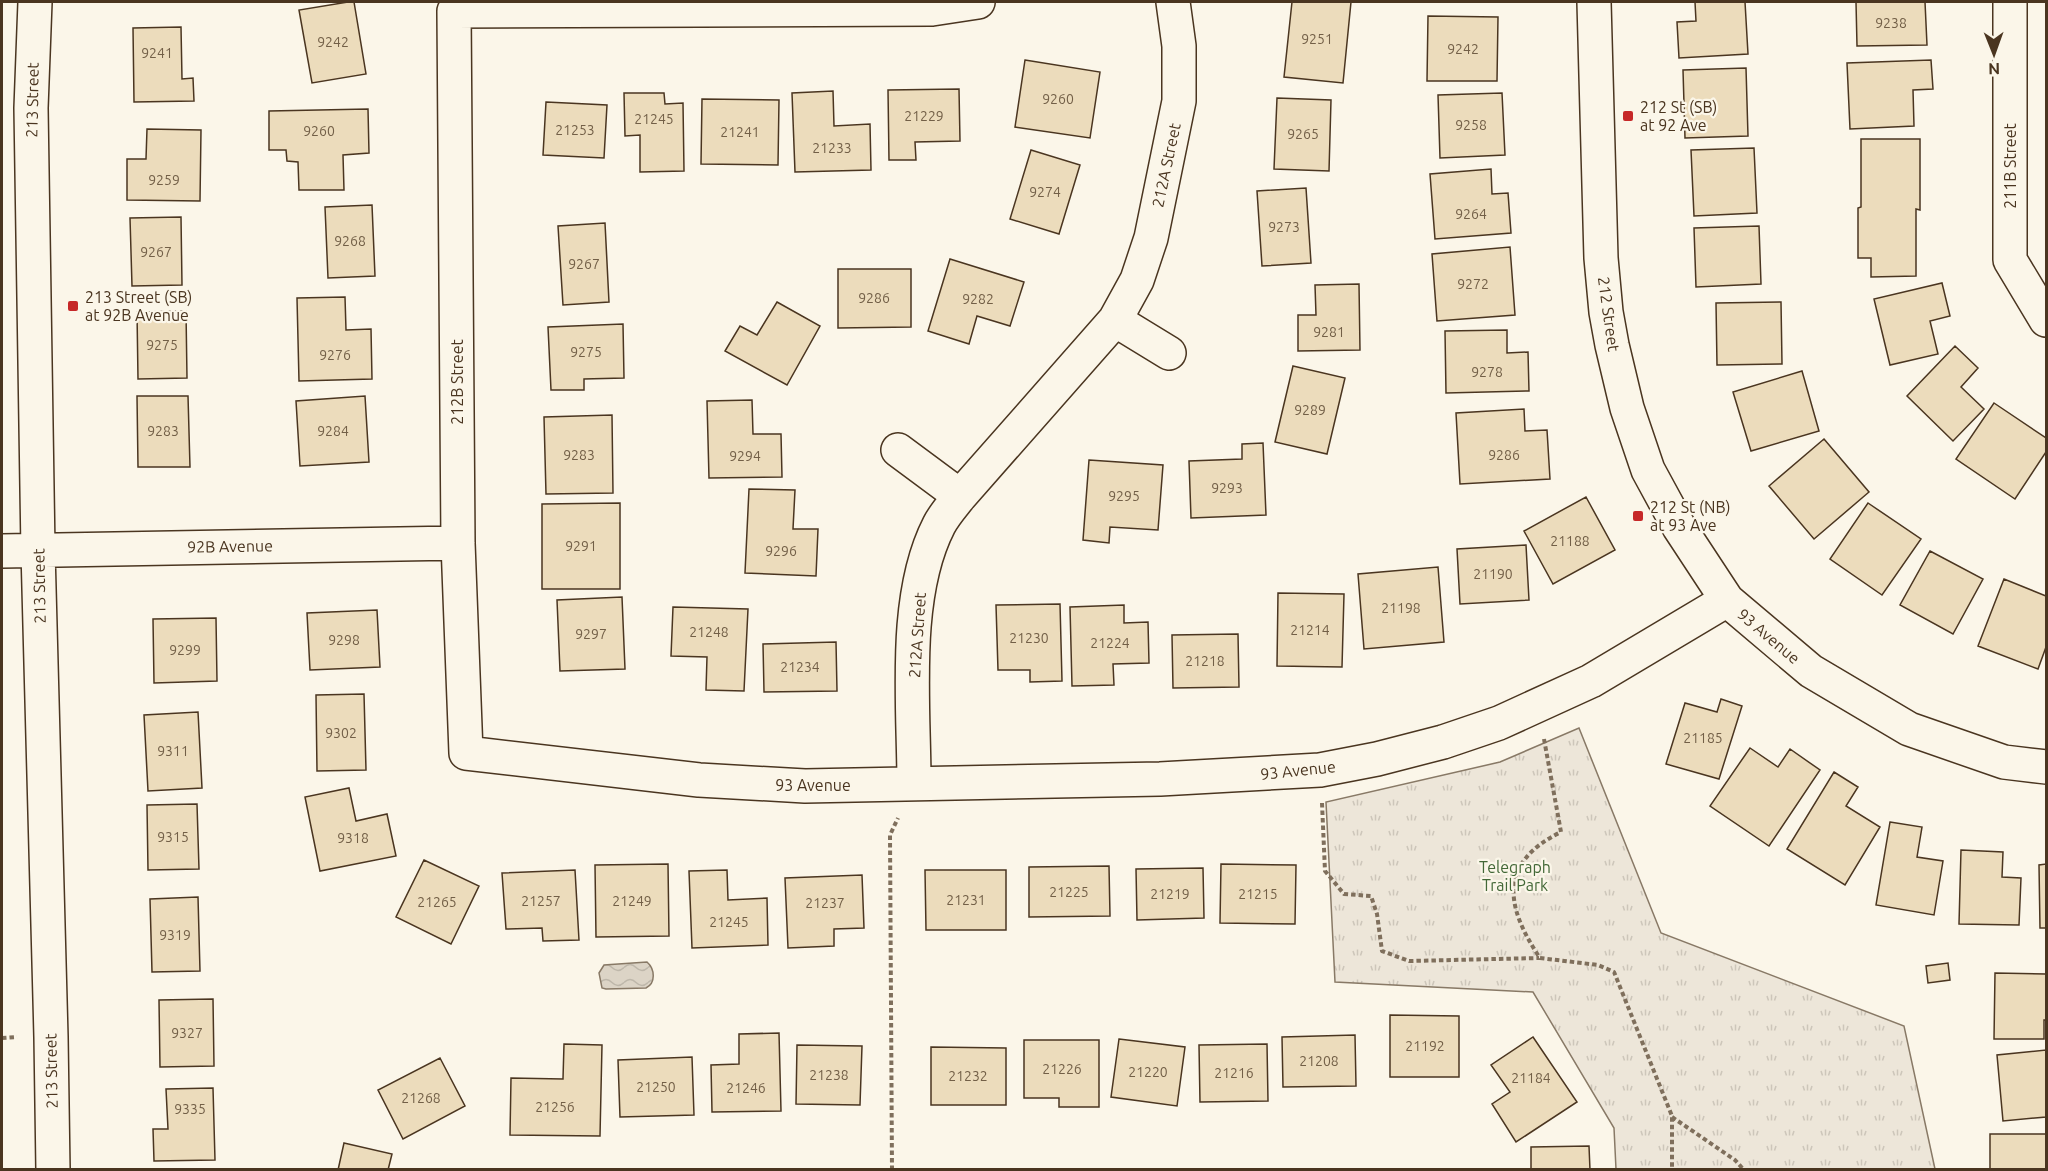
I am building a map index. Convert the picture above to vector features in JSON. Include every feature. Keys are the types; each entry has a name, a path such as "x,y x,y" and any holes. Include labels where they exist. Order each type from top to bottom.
{"street":[{"name":"213 Street","path":"35,2 31,108 38,551 53,1170"},
{"name":"212B Street","path":"466,753 458,543 454,11 932,9 978,2"},
{"name":"212A Street","path":"914,784 913,648 916,605 930,546 939,523 960,496 1115,320 1137,280 1150,238 1179,101 1179,46 1173,2"},
{"name":"212 Street","path":"1594,2 1601,258 1612,345 1627,408 1648,470 1679,527 1727,600"},
{"name":"211B Street","path":"2010,2 2010,260 2046,320"},
{"path":"1115,320 1169,353"},
{"path":"898,450 960,496"},
{"name":"92B Avenue","path":"2,551 458,543"},
{"name":"93 Avenue","path":"466,753 643,775 744,784 805,786 1160,779 1320,770 1377,759 1499,723 1591,681 1727,600 1811,671 1909,729 2004,762 2046,767"}],"path":[{"path":"1538,706 1561,832 1544,840 1525,856 1514,877 1514,898 1524,935 1539,958"},
{"path":"1320,770 1325,871 1344,894 1371,896 1377,914 1382,951 1409,961 1539,958 1598,965 1614,972 1672,1116 1672,1170"},
{"path":"892,1170 890,836 914,784"},
{"path":"1672,1116 1735,1160 1743,1170"}],"green space":[{"name":"Telegraph Trail Park","path":"1579,728 1661,933 1904,1026 1935,1169 1616,1169 1614,1128 1533,992 1335,982 1326,802 1500,762"}],"water":[{"path":"647,962 652,968 653,979 646,988 602,988 599,973 604,965"}],"building":[{"path":"354,2 366,74 312,83 299,10"},
{"path":"1292,2 1351,2 1343,83 1284,77"},
{"path":"1695,2 1745,2 1748,54 1679,58 1677,22 1696,21"},
{"path":"1856,2 1925,2 1927,45 1857,46"},
{"path":"1428,16 1498,17 1497,81 1427,81"},
{"path":"181,27 182,79 193,78 194,101 134,102 133,28"},
{"path":"1025,60 1100,72 1090,138 1015,127"},
{"path":"1931,60 1933,89 1913,90 1914,126 1850,129 1847,63"},
{"path":"1746,68 1748,136 1685,138 1683,70"},
{"path":"959,89 960,141 915,142 916,160 889,160 888,90"},
{"path":"833,91 834,126 870,124 871,170 795,172 792,93"},
{"path":"624,93 664,93 665,104 683,103 684,171 640,172 640,135 625,136"},
{"path":"1502,93 1505,155 1440,158 1438,95"},
{"path":"1277,98 1331,100 1329,171 1274,169"},
{"path":"702,99 779,100 778,165 701,164"},
{"path":"546,102 607,105 604,158 543,155"},
{"path":"368,109 369,153 343,155 344,190 299,190 298,162 287,161 286,150 269,150 269,111"},
{"path":"147,129 201,130 200,201 127,200 127,159 146,159"},
{"path":"1861,139 1920,139 1920,210 1916,209 1916,276 1871,277 1871,258 1858,258"},
{"path":"1754,148 1757,213 1694,216 1691,150"},
{"path":"1031,150 1080,165 1059,234 1010,219"},
{"path":"1491,169 1492,194 1508,193 1511,233 1435,239 1430,174"},
{"path":"1306,188 1311,263 1262,266 1257,191"},
{"path":"372,205 375,276 328,278 325,207"},
{"path":"181,217 182,285 132,286 130,218"},
{"path":"605,223 609,302 563,305 558,226"},
{"path":"1759,226 1761,284 1696,287 1694,228"},
{"path":"1510,247 1515,315 1437,321 1432,254"},
{"path":"950,259 1024,282 1010,326 977,316 969,344 928,331"},
{"path":"838,269 911,269 911,327 838,328"},
{"path":"1942,283 1950,316 1930,321 1938,354 1890,365 1874,299"},
{"path":"1359,284 1360,350 1298,351 1298,315 1316,315 1315,285"},
{"path":"345,297 346,330 371,329 372,379 299,381 297,298"},
{"path":"777,302 820,326 787,385 725,351 740,326 757,335"},
{"path":"1781,302 1782,364 1717,365 1716,303"},
{"path":"186,311 187,378 138,379 137,312"},
{"path":"623,324 624,378 584,379 584,390 551,390 548,327"},
{"path":"1507,330 1507,353 1528,352 1529,391 1446,393 1445,331"},
{"path":"1955,346 1978,368 1961,387 1984,409 1953,441 1907,396"},
{"path":"1293,366 1345,378 1327,454 1275,442"},
{"path":"1802,371 1819,431 1751,451 1733,392"},
{"path":"137,396 188,396 190,467 138,467"},
{"path":"365,396 369,462 300,466 296,401"},
{"path":"752,400 753,434 781,434 782,477 709,478 707,401"},
{"path":"1994,403 2046,438 2046,452 2015,499 1956,459"},
{"path":"1524,409 1525,431 1547,430 1550,479 1460,484 1456,413"},
{"path":"612,415 613,493 546,494 544,417"},
{"path":"1824,439 1869,492 1814,539 1769,486"},
{"path":"1263,443 1266,515 1191,518 1189,461 1242,459 1242,444"},
{"path":"1089,460 1163,465 1158,530 1110,527 1109,543 1083,540"},
{"path":"749,489 795,490 793,529 818,529 816,576 745,573"},
{"path":"1586,497 1615,550 1553,584 1524,531"},
{"path":"620,503 620,589 542,589 542,504"},
{"path":"1868,503 1921,539 1882,595 1830,559"},
{"path":"1526,545 1529,600 1460,604 1457,549"},
{"path":"1930,551 1983,579 1953,634 1900,605"},
{"path":"1438,567 1444,642 1364,649 1358,574"},
{"path":"2004,579 2046,596 2046,647 2038,669 1978,646"},
{"path":"1278,593 1344,594 1342,667 1277,666"},
{"path":"622,597 625,669 560,671 557,600"},
{"path":"1060,604 1062,681 1030,682 1030,670 998,670 996,605"},
{"path":"1124,605 1124,623 1148,622 1149,663 1113,664 1114,685 1072,686 1070,607"},
{"path":"673,607 748,609 744,691 706,690 707,657 671,656"},
{"path":"377,610 380,667 310,670 307,613"},
{"path":"216,618 217,681 154,683 153,619"},
{"path":"1238,634 1239,687 1173,688 1172,635"},
{"path":"836,642 837,691 764,692 763,644"},
{"path":"364,694 366,770 317,771 316,695"},
{"path":"1721,699 1742,706 1719,779 1666,764 1685,703 1717,712"},
{"path":"198,712 202,788 148,791 144,715"},
{"path":"1750,748 1778,767 1790,749 1820,770 1769,846 1710,806"},
{"path":"1834,772 1858,787 1846,806 1880,827 1845,885 1787,849"},
{"path":"349,788 356,821 387,814 396,856 320,871 305,797"},
{"path":"197,804 199,869 148,870 147,805"},
{"path":"1890,822 1922,827 1917,857 1943,861 1934,915 1876,905"},
{"path":"1961,850 2003,852 2002,877 2021,878 2019,925 1959,924"},
{"path":"424,860 479,886 451,944 396,917"},
{"path":"668,864 669,936 596,937 595,865"},
{"path":"1221,864 1296,865 1295,924 1220,923"},
{"path":"2046,864 2046,928 2040,928 2039,865"},
{"path":"1109,866 1110,916 1029,917 1029,867"},
{"path":"1203,868 1204,918 1137,920 1136,869"},
{"path":"575,870 579,940 543,941 542,928 506,929 502,873"},
{"path":"727,870 728,900 767,898 768,945 692,948 689,871"},
{"path":"925,870 1006,870 1006,930 926,930"},
{"path":"862,875 864,928 834,929 834,946 788,948 785,878"},
{"path":"198,897 200,971 152,972 150,899"},
{"path":"1948,963 1950,980 1928,983 1926,966"},
{"path":"1995,973 2046,974 2044,1039 1994,1039"},
{"path":"213,999 214,1066 160,1067 159,1000"},
{"path":"1390,1015 1459,1016 1459,1077 1390,1077"},
{"path":"779,1033 781,1111 712,1112 711,1065 739,1064 739,1034"},
{"path":"1355,1035 1356,1086 1283,1087 1282,1037"},
{"path":"1533,1037 1577,1102 1516,1142 1492,1104 1510,1092 1491,1065"},
{"path":"1119,1039 1185,1047 1177,1106 1111,1097"},
{"path":"1024,1040 1099,1040 1099,1107 1059,1107 1059,1098 1024,1098"},
{"path":"564,1044 602,1045 600,1136 510,1135 511,1078 563,1079"},
{"path":"1267,1044 1268,1101 1200,1102 1199,1045"},
{"path":"797,1045 862,1046 860,1105 796,1104"},
{"path":"931,1047 1006,1048 1006,1105 931,1105"},
{"path":"2046,1050 2046,1117 2003,1121 1997,1055"},
{"path":"692,1057 694,1115 620,1117 618,1060"},
{"path":"440,1058 465,1106 403,1139 378,1090"},
{"path":"213,1088 215,1160 154,1161 153,1129 168,1129 166,1089"},
{"path":"1990,1134 2046,1134 2046,1170 1990,1170"},
{"path":"344,1143 392,1154 388,1170 338,1170"},
{"path":"1589,1146 1590,1170 1531,1170 1531,1147"}],"place":[{"name":"212 St (SB) at 92 Ave","path":"1628,116"},
{"name":"213 Street (SB) at 92B Avenue","path":"73,306"},
{"name":"212 St (NB) at 93 Ave","path":"1638,516"}]}
